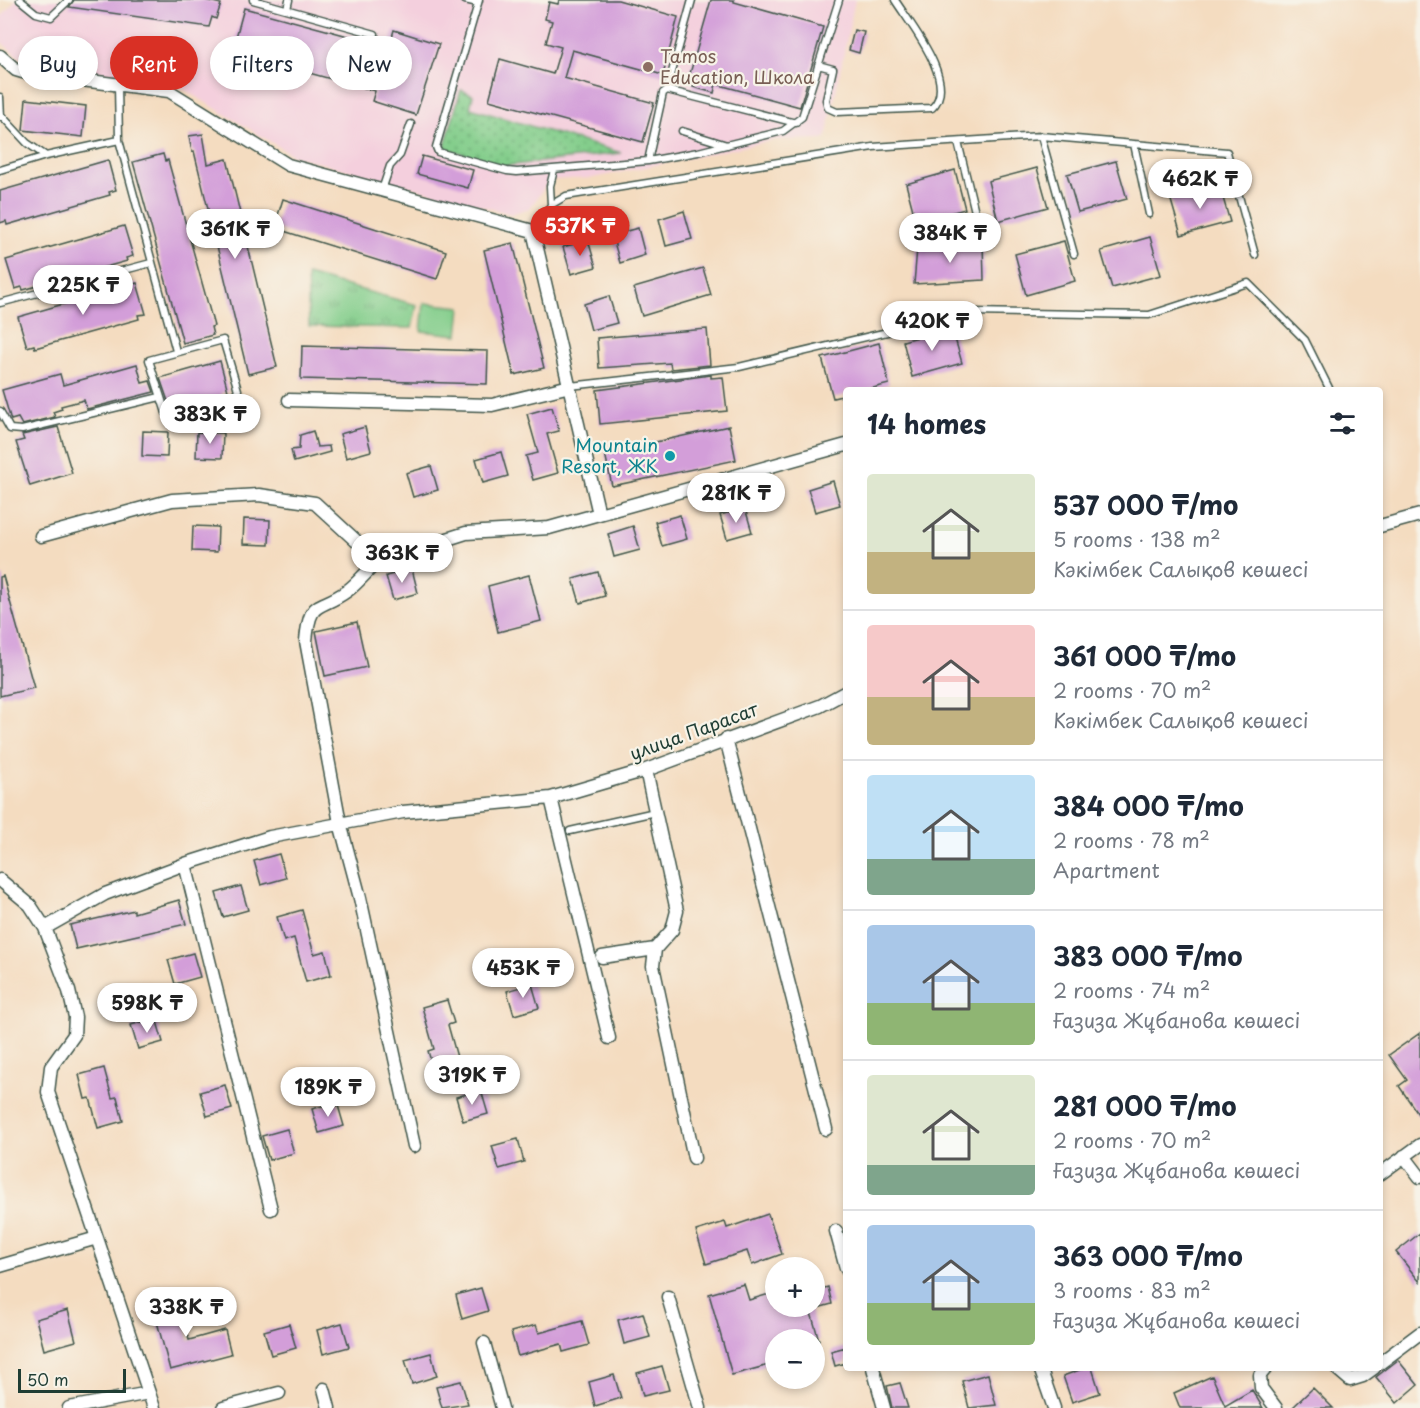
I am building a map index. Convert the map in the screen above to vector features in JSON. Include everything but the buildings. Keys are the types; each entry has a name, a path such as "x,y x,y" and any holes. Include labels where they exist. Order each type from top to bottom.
{"street":[{"path":"0,56 16,70 26,73 110,83"},
{"path":"162,90 169,91 288,165 533,231 599,514"},
{"path":"289,400 492,405 570,386"},
{"path":"414,1146 360,898 340,823 306,641 308,617 320,604 347,591 378,561 466,533 549,528 843,446"},
{"path":"42,536 172,500 260,495 315,503 378,561"},
{"path":"1383,525 1420,515"},
{"name":"улица Парасат","path":"45,928 105,894 185,864 270,837 402,812 551,798 646,770 820,706 843,694"},
{"path":"726,739 826,1129"},
{"path":"646,770 677,911 672,930 655,949 653,966 694,1158"},
{"path":"551,798 609,1038"},
{"path":"185,864 270,1209"},
{"path":"0,880 30,905 45,928 69,991 75,1017 74,1035 51,1067 48,1092 154,1408"},
{"path":"602,957 655,949"},
{"path":"1383,1172 1420,1145"},
{"path":"1404,1156 1420,1177"},
{"path":"836,1231 843,1257"},
{"path":"0,1266 97,1238"},
{"path":"668,1298 700,1408"},
{"path":"1383,1362 1420,1333"},
{"path":"484,1343 502,1408"},
{"path":"874,1371 884,1408"},
{"path":"1041,1371 1054,1408"},
{"path":"1263,1371 1260,1375 1261,1388 1276,1408"},
{"path":"1340,1371 1350,1380 1370,1371"},
{"path":"324,1389 329,1408"},
{"path":"69,1408 149,1393"},
{"path":"223,1408 279,1393"}],"lane":[{"path":"20,0 36,13 51,17 69,0"},
{"path":"253,0 375,34"},
{"path":"286,9 289,0"},
{"path":"465,0 478,2 436,147 438,152 507,171 554,170 648,161 783,131 802,117 839,0"},
{"path":"648,161 663,93 667,90 692,0"},
{"path":"818,65 833,69 826,100 828,108 837,112 932,108 940,100 942,87 935,68 895,0"},
{"path":"118,90 119,140 176,351"},
{"path":"667,90 796,123"},
{"path":"0,97 1,117 27,143 46,156"},
{"path":"382,190 390,166 400,155 411,124"},
{"path":"682,131 728,145"},
{"path":"1041,136 1074,254"},
{"path":"533,231 551,205 566,196 752,164 873,147 1041,136 1227,152 1255,255"},
{"path":"0,170 46,156 119,140"},
{"path":"958,142 977,220"},
{"path":"1134,144 1149,214"},
{"path":"551,205 550,186 554,170"},
{"path":"0,303 151,263"},
{"path":"570,386 739,368 972,312 1149,315 1248,283 1305,339 1329,387"},
{"path":"223,340 238,390 227,404 180,415 166,413 149,360 176,351 223,340"},
{"path":"0,411 10,429 22,430 160,397"},
{"path":"570,831 655,812"}],"shaded area":[{"path":"16,0 855,0 826,139 775,140 593,178 550,180 530,208 511,214 294,156 185,90 198,90 198,36 110,36 110,74 98,72 98,36 18,36 18,56 0,41 0,18"}],"green space":[{"path":"461,90 473,95 470,108 621,153 504,166 444,148"},
{"path":"307,275 417,305 412,328 309,326"},
{"path":"424,303 461,307 458,335 421,331"}],"place":[{"name":"Tamos Education, Школа","path":"648,67"},
{"name":"Mountain Resort, ЖК","path":"670,456"}]}
